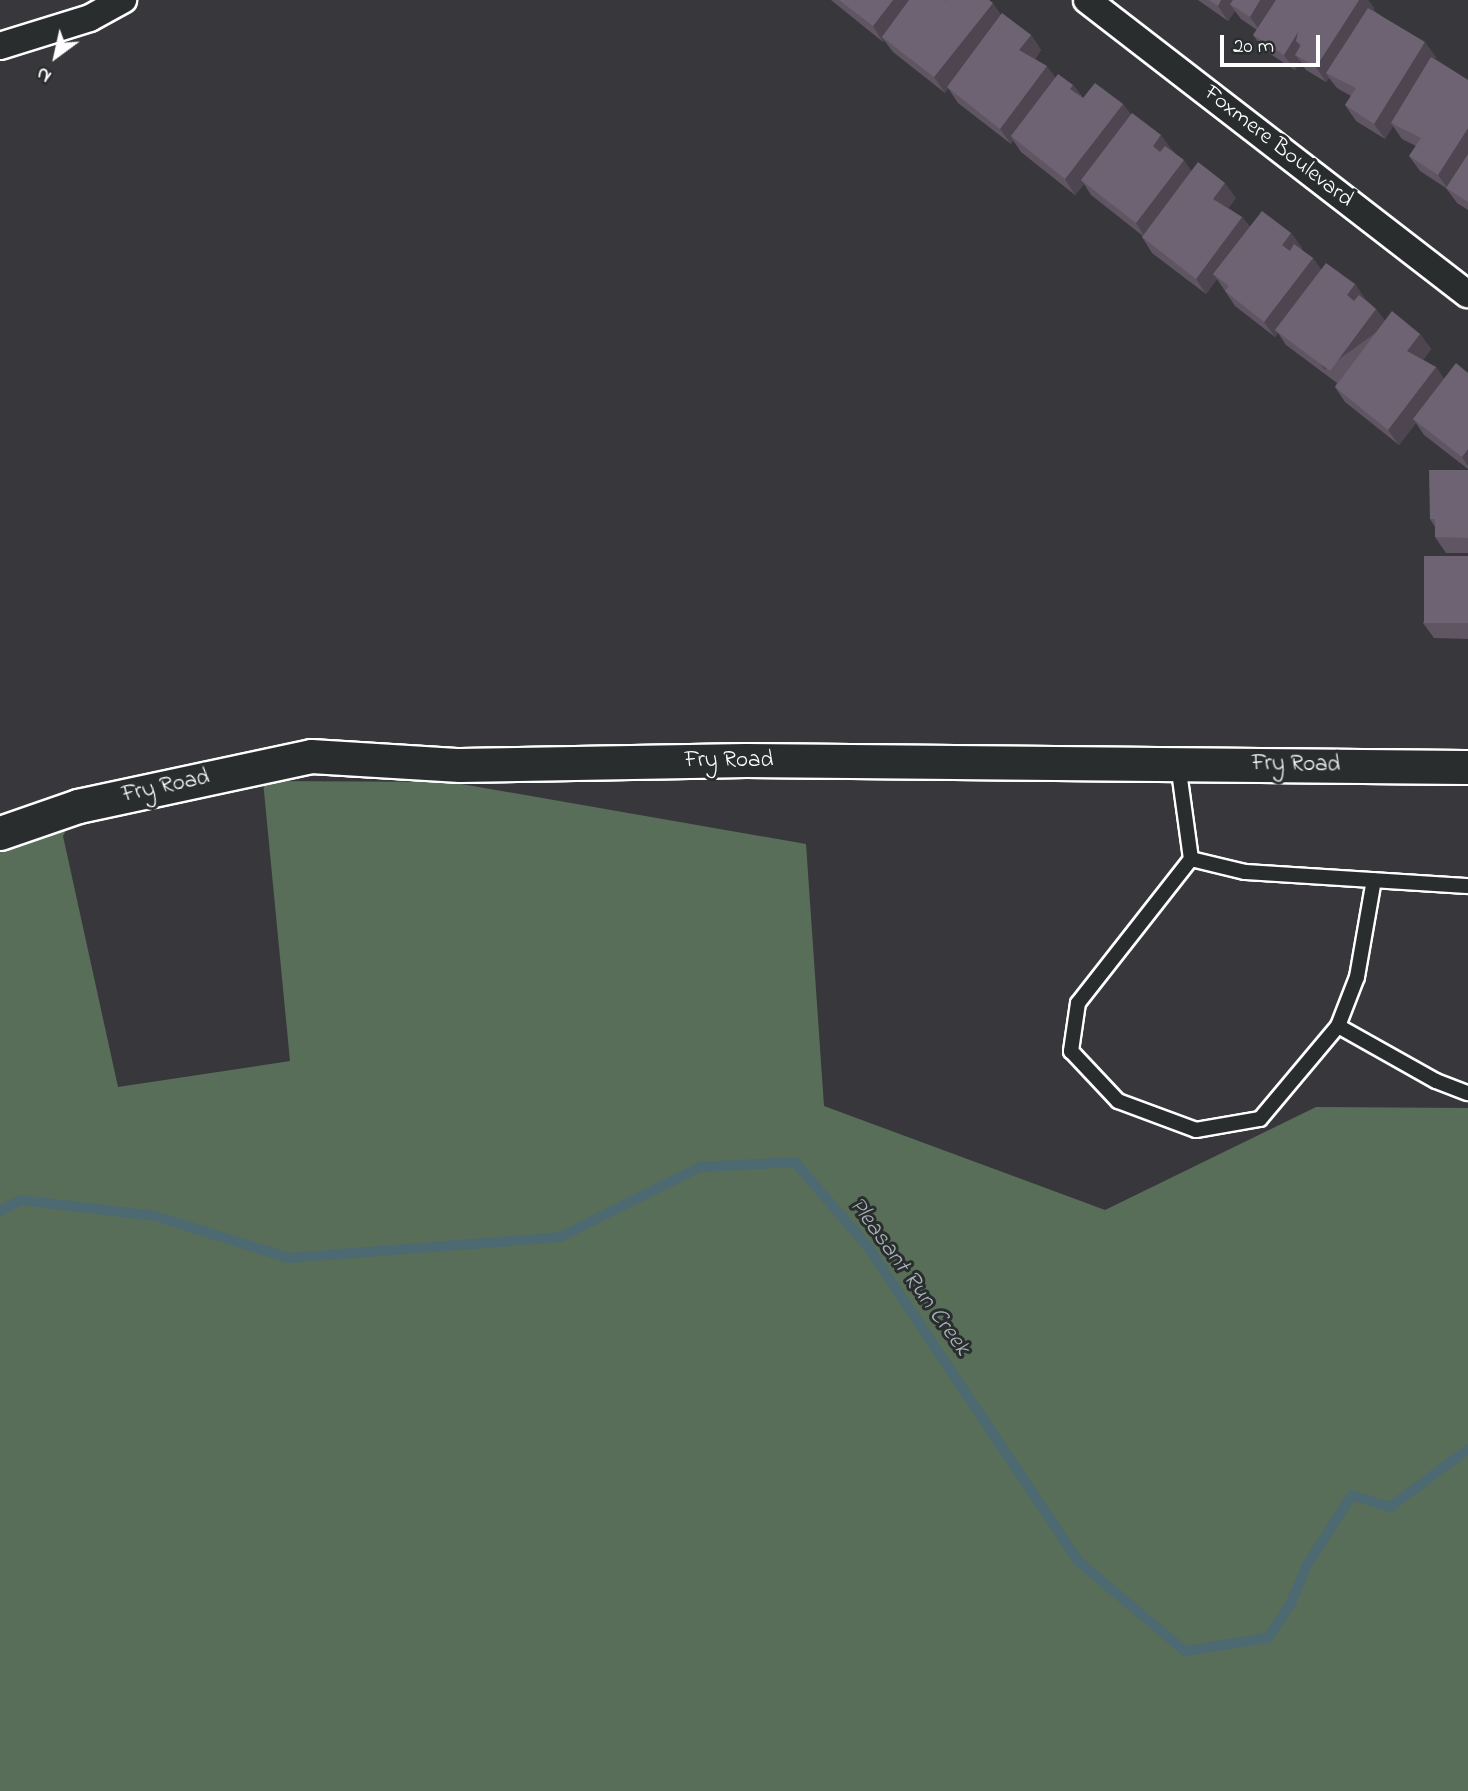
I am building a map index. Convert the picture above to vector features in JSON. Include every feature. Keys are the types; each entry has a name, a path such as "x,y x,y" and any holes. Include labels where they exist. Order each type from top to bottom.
{"street":[{"path":"0,46 90,18 122,0"},
{"name":"Foxmere Boulevard","path":"1087,0 1468,293"},
{"name":"Fry Road","path":"0,833 78,806 311,756 460,765 746,760 1468,767"}],"lane":[{"path":"1178,764 1191,859 1078,1003 1071,1051 1118,1101 1196,1130 1260,1119 1338,1026 1357,977 1374,880"},
{"path":"1191,859 1245,872 1468,886"},
{"path":"1338,1026 1436,1082 1468,1093"}],"green space":[{"path":"263,781 450,782 806,844 824,1106 1105,1210 1316,1107 1468,1108 1468,1791 0,1791 0,833 78,806 63,836 118,1087 290,1061"}],"building":[{"path":"839,0 893,0 873,26"},
{"path":"909,0 989,0 993,3 934,77 882,37"},
{"path":"1209,0 1221,0 1218,6"},
{"path":"1233,0 1260,0 1250,17 1230,4"},
{"path":"1276,0 1359,0 1316,67 1295,55 1301,45 1296,41 1298,32 1284,55 1253,35"},
{"path":"1368,8 1425,42 1374,124 1345,105 1356,88 1326,73"},
{"path":"1002,13 1031,35 1019,50 1047,66 1000,129 947,87"},
{"path":"1431,57 1468,80 1468,128 1438,175 1409,156 1421,138 1391,123"},
{"path":"1058,74 1073,85 1070,89 1083,98 1095,83 1123,104 1065,179 1011,136"},
{"path":"1132,113 1161,135 1153,146 1160,152 1165,146 1184,160 1136,223 1081,180"},
{"path":"1468,154 1468,202 1446,188"},
{"path":"1198,162 1225,183 1213,199 1242,217 1196,279 1142,237"},
{"path":"1262,211 1291,233 1282,245 1290,251 1294,244 1313,258 1264,322 1225,291 1229,286 1213,274"},
{"path":"1326,263 1355,284 1347,295 1354,301 1359,295 1376,309 1330,371 1275,330"},
{"path":"1392,311 1420,334 1407,351 1436,367 1388,430 1335,387"},
{"path":"1456,363 1468,373 1468,449 1462,457 1413,419"},
{"path":"1429,470 1468,470 1468,538 1435,537 1435,519 1430,519"},
{"path":"1424,556 1468,556 1468,623 1424,623"}],"waterway":[{"name":"Pleasant Run Creek","path":"0,1211 21,1200 155,1216 289,1258 560,1237 700,1167 795,1162 868,1247 1078,1561 1185,1651 1268,1638 1291,1603 1307,1565 1352,1495 1390,1507 1468,1449"}]}
